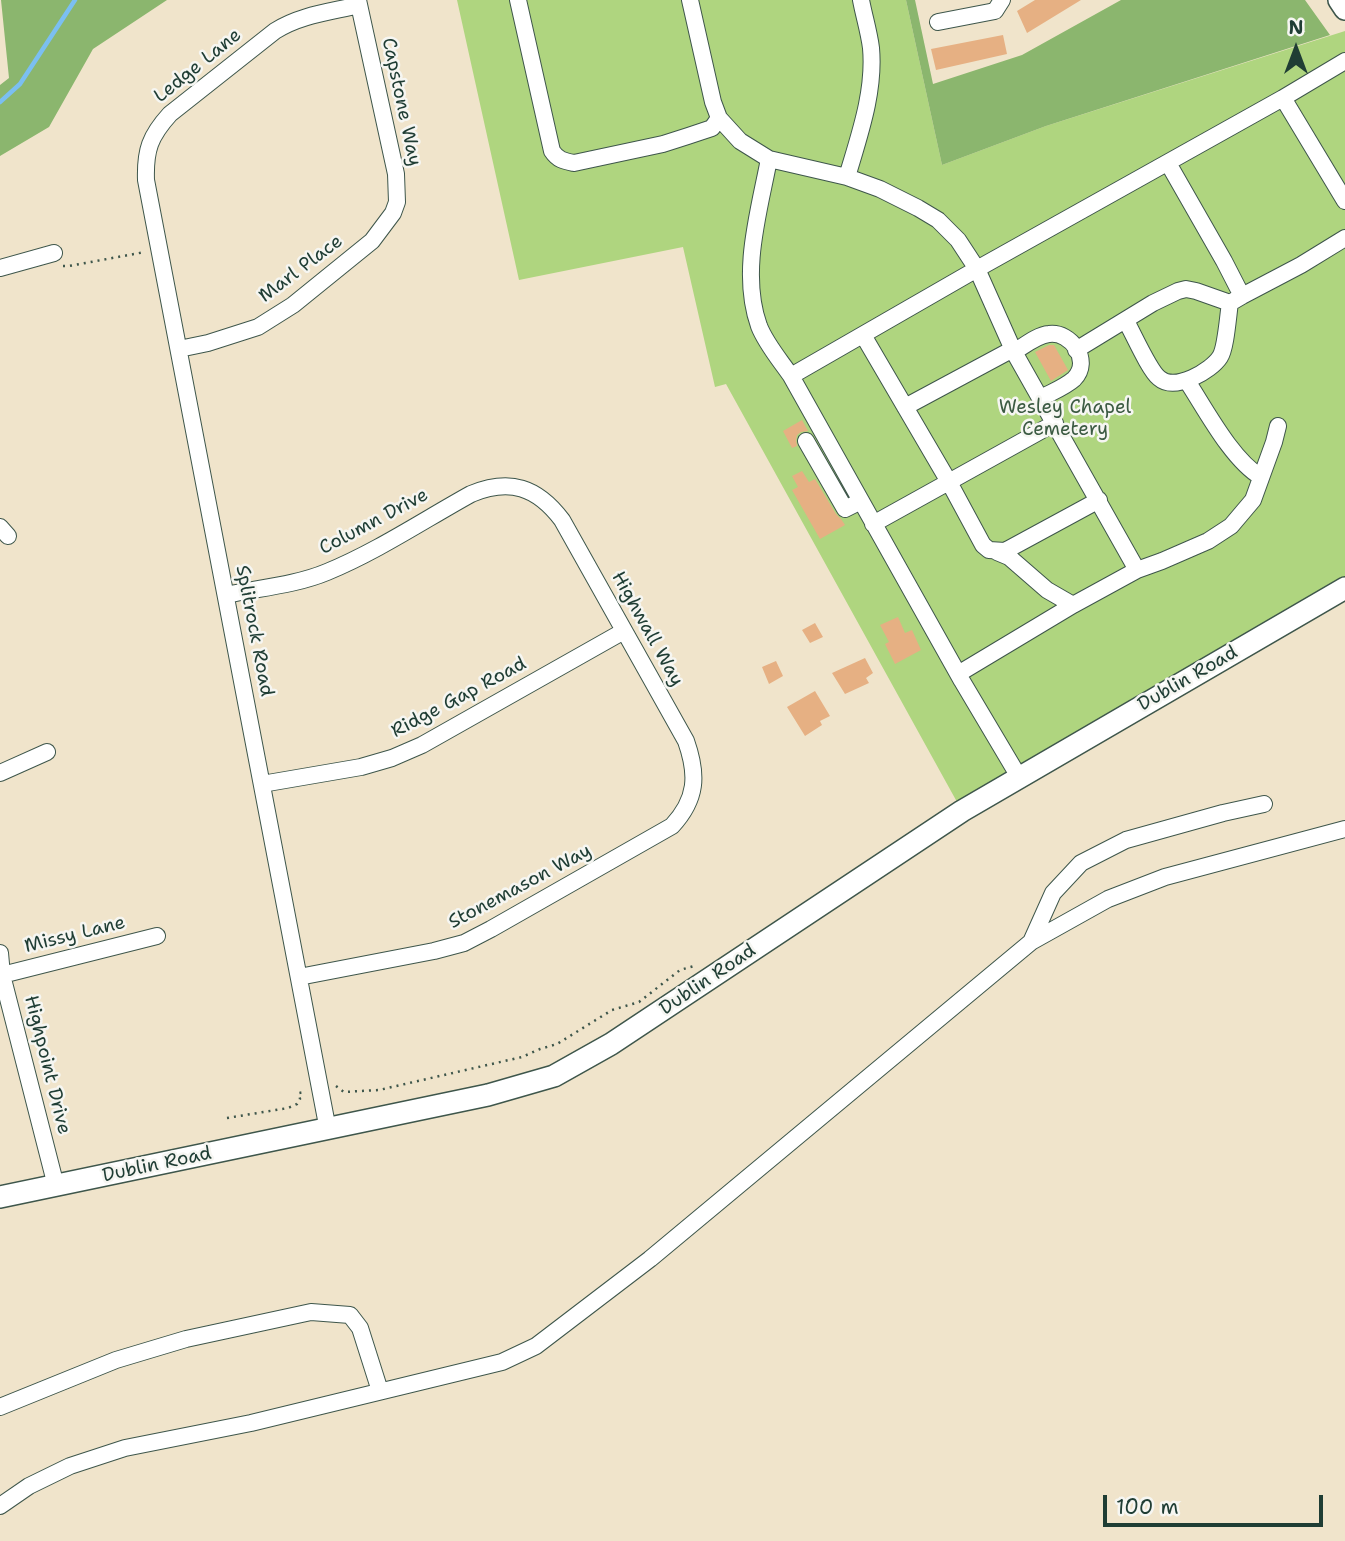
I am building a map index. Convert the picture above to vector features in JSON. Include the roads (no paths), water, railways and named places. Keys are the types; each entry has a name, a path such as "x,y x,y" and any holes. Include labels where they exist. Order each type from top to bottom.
{"main road":[{"path":"1339,0 1345,9"},
{"name":"Dublin Road","path":"0,1197 488,1095 554,1076 611,1044 961,811 1345,589"}],"street":[{"path":"518,0 552,151 557,158 574,163 663,144 712,128 719,118"},
{"path":"691,0 713,102 719,118 740,141 769,159 847,177 880,189 938,220 958,240 977,269 1014,350 1137,570"},
{"path":"847,177 863,120 870,74 871,49 861,0"},
{"path":"938,22 995,11 1002,0"},
{"name":"Ledge Lane","path":"150,141 170,114 286,23 358,3"},
{"name":"Capstone Way","path":"358,3 396,174 397,202 393,213"},
{"path":"791,376 1345,61"},
{"path":"1283,98 1345,201"},
{"name":"Splitrock Road","path":"150,141 145,160 146,180 327,1130"},
{"path":"769,159 753,247 752,284 760,326 1019,777"},
{"path":"1126,321 1158,377 1171,383 1187,381 1207,369 1220,358 1223,350 1236,299 1224,261 1168,163"},
{"name":"Marl Place","path":"178,349 235,335 258,327 278,315 372,241 393,213"},
{"path":"1076,350 1172,293 1186,289 1236,299 1345,238"},
{"path":"0,268 54,253"},
{"path":"905,407 1034,340 1049,334 1062,336 1071,340 1081,358 1081,367 1075,378 1041,398"},
{"path":"863,335 950,482 983,545 1009,557 1047,590 1073,605"},
{"path":"1187,381 1237,456 1249,470 1261,477"},
{"path":"873,524 1055,422"},
{"path":"958,674 1137,570 1208,541 1231,526 1253,500 1278,426"},
{"path":"829,443 810,446 845,509 861,501"},
{"name":"Column Drive","path":"226,595 294,582 324,573 485,488 521,488 538,495"},
{"name":"Highwall Way","path":"538,495 551,505 562,520 686,741 694,767 692,793"},
{"path":"998,552 1005,551 1099,500"},
{"name":"Ridge Gap Road","path":"262,784 361,767 392,758 422,745 624,631"},
{"path":"0,773 47,752"},
{"name":"Stonemason Way","path":"299,977 464,943 661,834 681,817 692,793"},
{"path":"1031,942 1053,893 1081,863 1126,840 1264,804"},
{"path":"0,1506 29,1486 70,1466 125,1448 251,1423 502,1362 536,1346 650,1259 1031,942 1108,899 1165,877 1345,829"},
{"name":"Missy Lane","path":"2,975 157,936"},
{"name":"Highpoint Drive","path":"0,953 2,975 56,1186"},
{"path":"0,1406 116,1360 186,1339 311,1312 350,1315 360,1328 380,1391"}],"waterway":[{"path":"0,102 20,84 75,0"}],"park label":[{"name":"Wesley Chapel Cemetery","path":"1065,419"}]}
